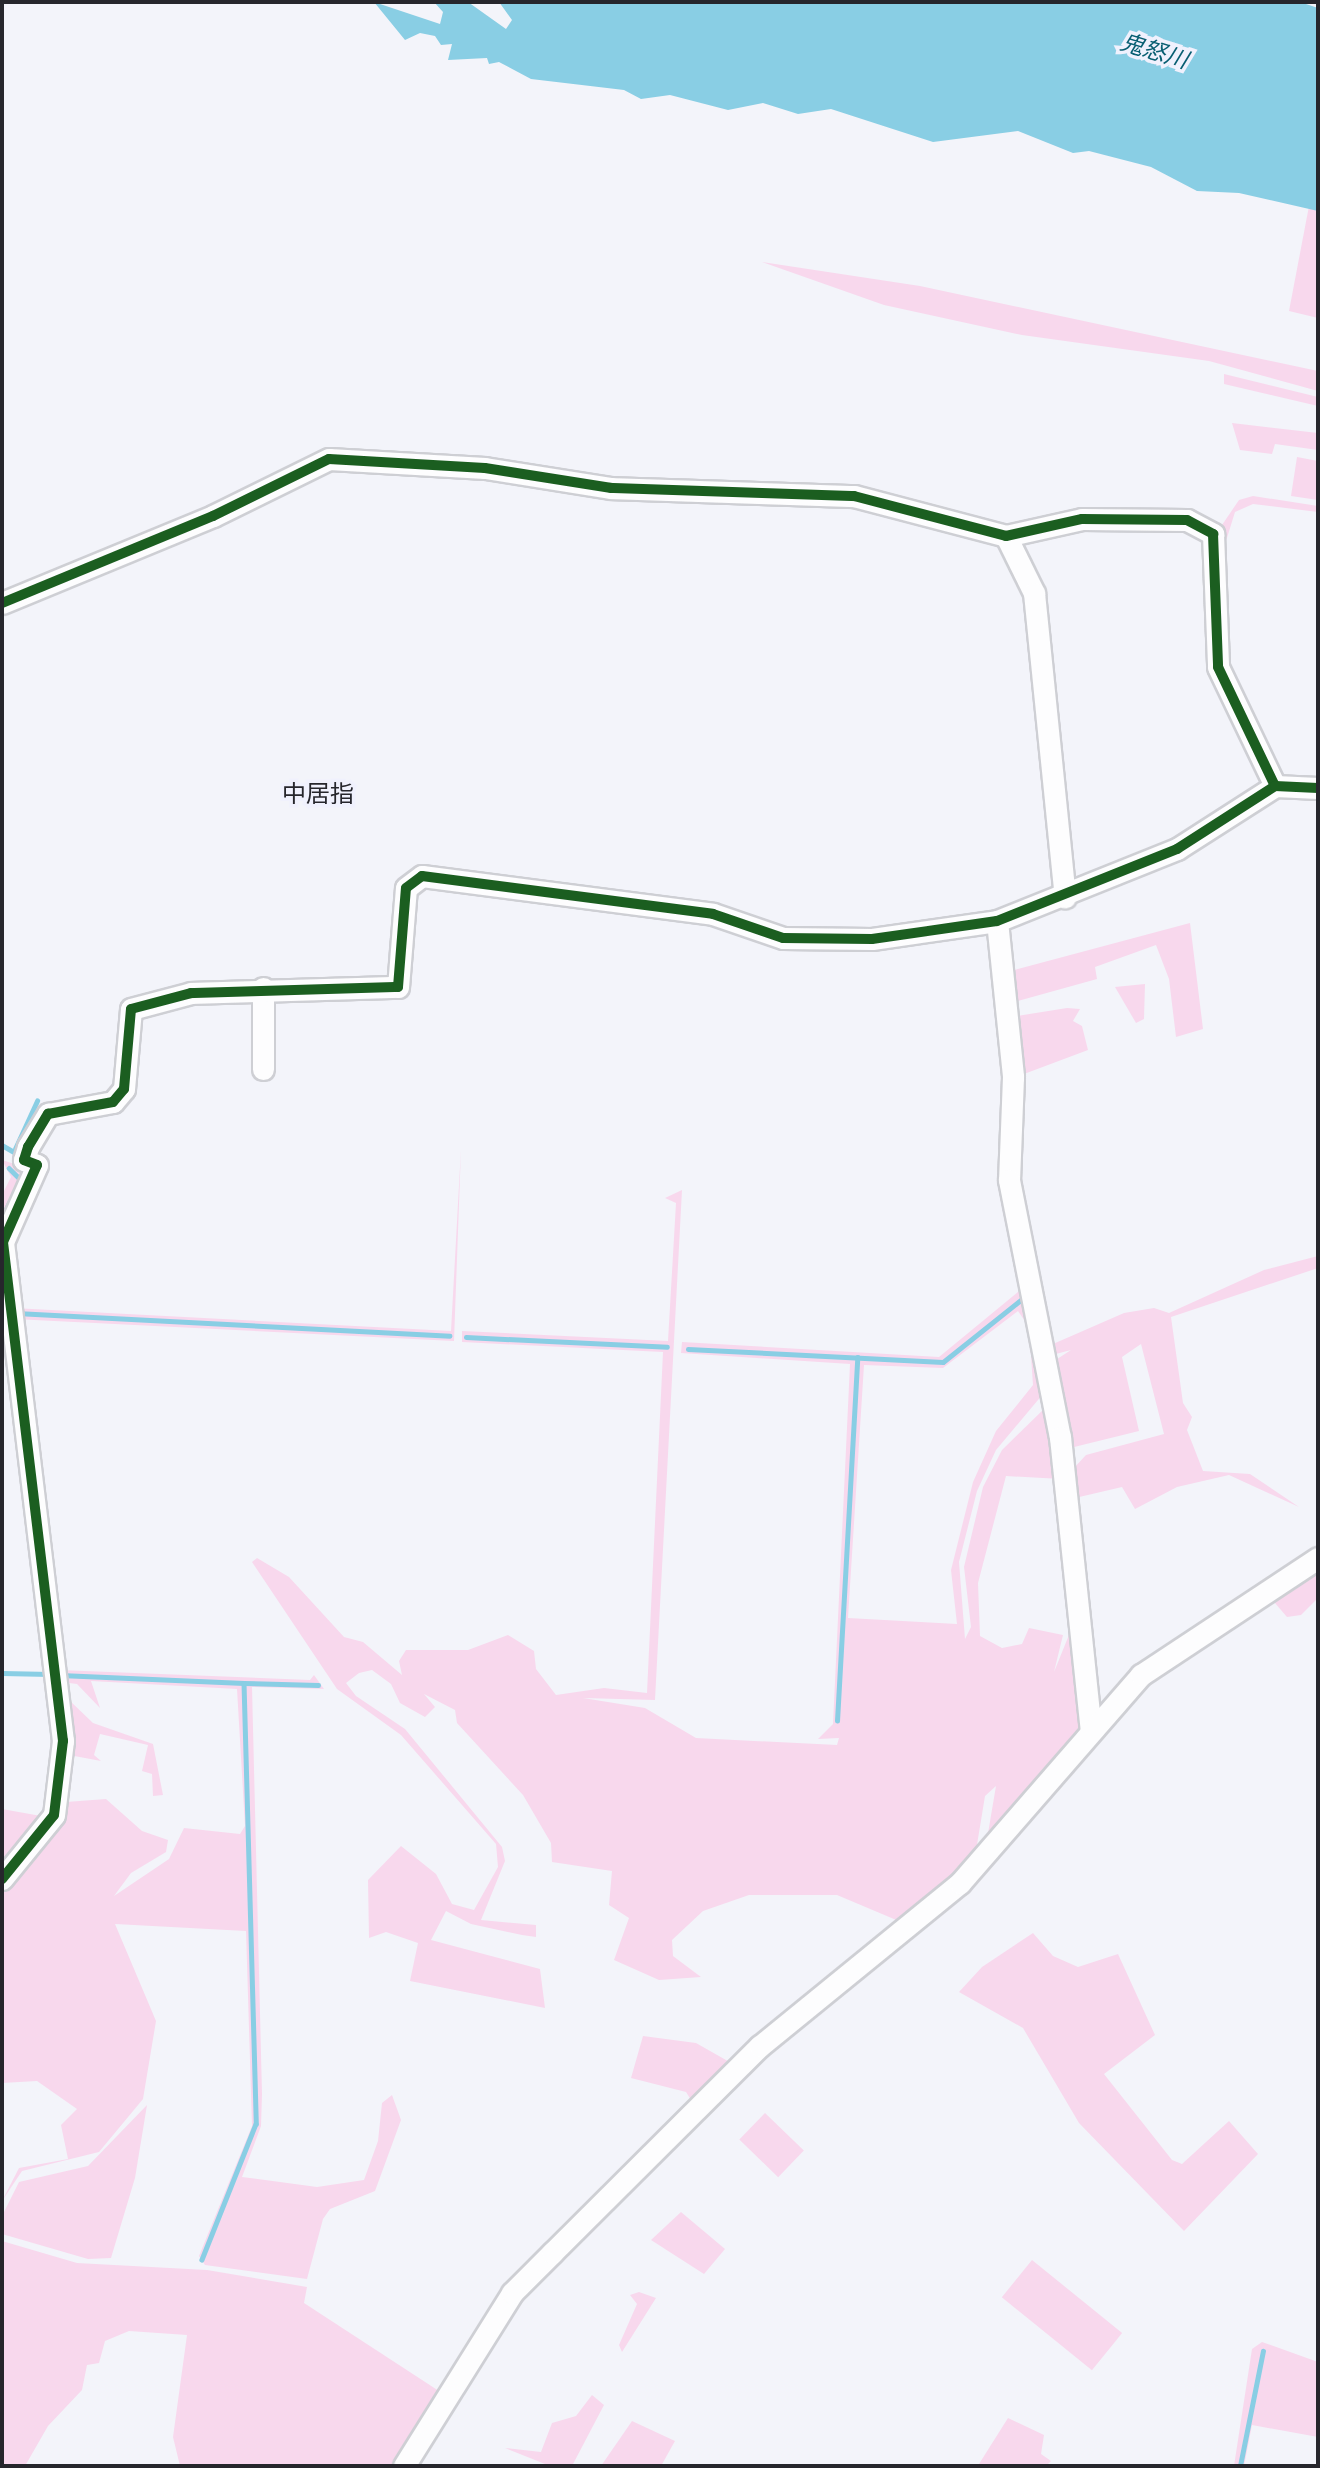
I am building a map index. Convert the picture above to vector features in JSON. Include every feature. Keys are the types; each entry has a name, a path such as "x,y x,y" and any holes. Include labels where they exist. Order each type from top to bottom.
{"street":[{"path":"2,603 213,516 312,463 352,458 485,468 611,488 854,496 1006,536 1082,519 1156,517 1187,520 1213,534 1218,667 1275,786"},
{"path":"1006,536 1034,593 1065,897"},
{"path":"2,1879 54,1815 62,1750 3,1263 6,1231 37,1165 24,1160 48,1114 120,1096 127,1016 138,1004 263,988 398,987 406,888 422,876 713,914 799,940 872,939 997,921 1065,897 1188,844 1275,786 1318,788"},
{"path":"997,921 1013,1077 1009,1180 1060,1437 1091,1730"},
{"path":"262,1069 263,988"},
{"path":"404,2466 512,2293 760,2046 960,1883 1046,1790 1091,1730 1141,1675 1318,1558"}],"shaded area":[{"path":"1309,206 1318,211 1318,318 1289,311"},
{"path":"762,262 920,286 1318,371 1318,391 1209,361 1022,335 884,305"},
{"path":"1224,374 1318,397 1318,406 1224,384"},
{"path":"1232,423 1318,433 1318,450 1275,444 1272,454 1240,450"},
{"path":"1297,457 1318,461 1318,500 1291,496"},
{"path":"1253,496 1318,506 1318,512 1253,504 1235,512 1226,541 1224,623 1222,525 1239,500"},
{"path":"1190,923 1203,1029 1176,1037 1169,979 1156,945 1095,967 1097,979 1014,1002 1007,972"},
{"path":"1145,984 1144,1019 1136,1023 1115,987"},
{"path":"1067,1008 1080,1009 1073,1021 1082,1026 1088,1050 1016,1077 1017,1016"},
{"path":"461,1149 454,1341 14,1319 13,1308 451,1331"},
{"path":"2,1160 27,1168 2,1230 2,1195 11,1177"},
{"path":"1019,1184 1053,1344 1124,1313 1154,1308 1169,1313 1264,1270 1318,1256 1318,1268 1171,1317 1183,1403 1192,1417 1187,1430 1203,1471 1250,1474 1299,1507 1229,1475 1177,1487 1135,1509 1122,1487 1075,1498 1073,1469 1086,1455 1164,1434 1141,1344 1122,1357 1139,1431 1066,1449 1051,1363 1071,1350 1052,1355"},
{"path":"682,1190 655,1700 583,1698 645,1708 696,1738 837,1745 839,1738 818,1739 833,1724 850,1364 681,1353 682,1342 939,1357 1024,1287 1043,1394 996,1450 977,1491 959,1562 965,1639 971,1627 964,1567 983,1487 1002,1450 1046,1407 1061,1479 1006,1476 978,1583 980,1636 1002,1648 1022,1644 1029,1628 1063,1635 1054,1672 1073,1625 1086,1728 986,1845 996,1786 985,1796 975,1857 901,1922 837,1895 749,1895 703,1911 672,1940 673,1956 701,1977 659,1980 614,1960 629,1918 609,1905 612,1871 552,1862 551,1843 523,1795 457,1723 455,1710 424,1694 435,1707 425,1717 400,1703 391,1684 372,1670 359,1673 346,1683 356,1696 405,1729 502,1847 505,1861 481,1920 536,1925 536,1937 522,1935 471,1924 446,1911 431,1940 540,1969 545,2008 410,1981 418,1943 386,1932 369,1938 368,1880 401,1846 436,1874 452,1904 474,1910 498,1867 496,1844 401,1735 337,1689 252,1562 257,1558 289,1577 344,1637 363,1642 402,1675 399,1661 406,1650 468,1650 508,1635 534,1651 536,1669 556,1695 604,1688 647,1693 663,1352 462,1342 462,1331 668,1341 676,1203 665,1198","holes":["1018,1311 1029,1327 1033,1385 996,1431 973,1482 951,1570 957,1624 848,1618 864,1365 943,1368"]},
{"path":"1318,1564 1318,1598 1301,1615 1287,1617 1268,1595"},
{"path":"59,1670 310,1680 314,1675 324,1689 252,1687 262,2094 261,2126 242,2177 317,2187 364,2180 378,2141 382,2103 392,2095 401,2120 375,2191 330,2209 323,2219 307,2279 205,2265 199,2256 252,2126 246,1931 115,1924 156,2021 143,2099 99,2152 22,2171 2,2201 19,2168 68,2159 61,2125 77,2109 37,2081 2,2083 2,1809 41,1816 66,1802 106,1799 142,1831 168,1840 166,1852 131,1873 114,1896 169,1859 184,1828 240,1834 245,1826 237,1689 91,1681 100,1708 77,1684 61,1682"},
{"path":"68,1699 93,1723 153,1744 163,1795 153,1796 152,1774 142,1771 148,1745 100,1734 94,1755 101,1761 69,1755"},
{"path":"1033,1933 1053,1956 1078,1967 1118,1954 1155,2035 1104,2074 1172,2160 1182,2164 1229,2121 1258,2154 1184,2231 1079,2123 1023,2028 959,1992 982,1967"},
{"path":"643,2036 696,2043 733,2064 693,2103 686,2092 631,2078"},
{"path":"147,2105 135,2178 111,2258 88,2259 2,2234 2,2216 19,2182 88,2166"},
{"path":"765,2113 804,2151 778,2177 739,2140"},
{"path":"681,2212 725,2249 704,2274 651,2240"},
{"path":"2,2241 77,2263 207,2270 307,2287 304,2303 442,2393 398,2466 180,2466 173,2437 187,2335 129,2331 105,2341 99,2363 87,2365 82,2390 48,2426 25,2466 2,2466"},
{"path":"1032,2260 1122,2333 1092,2370 1002,2297"},
{"path":"639,2292 656,2298 622,2352 619,2345 637,2304 630,2295"},
{"path":"1262,2342 1318,2362 1318,2437 1252,2425 1244,2466 1234,2466 1252,2349"},
{"path":"592,2395 604,2405 572,2466 550,2466 505,2448 541,2452 552,2423 576,2416"},
{"path":"1008,2418 1044,2435 1041,2454 1051,2461 1046,2466 979,2464"},
{"path":"632,2421 675,2441 661,2466 601,2466"}],"water":[{"name":"鬼怒川","path":"374,2 440,24 443,12 434,2 468,2 506,29 512,20 499,2 1300,2 1318,8 1318,211 1239,193 1197,191 1151,167 1089,151 1073,153 1018,131 933,142 831,109 798,114 763,103 728,110 670,95 641,99 624,90 531,79 499,62 489,64 487,58 448,60 452,44 441,45 435,36 420,33 405,40"}],"waterway":[{"path":"15,1149 37,1101"},
{"path":"2,1145 14,1152"},
{"path":"9,1168 21,1180"},
{"path":"2,1218 9,1203"},
{"path":"688,1349 943,1362 1022,1299"},
{"path":"16,1313 449,1336"},
{"path":"466,1337 667,1347"},
{"path":"837,1721 857,1358"},
{"path":"2,1673 50,1674"},
{"path":"60,1675 244,1683 256,2124 202,2260"},
{"path":"244,1683 318,1685"},
{"path":"1240,2466 1263,2351"}],"cycle path":[{"path":"2,603 213,516 329,459 485,468 611,488 854,496 1006,536 1082,519 1187,520 1213,534 1218,667 1275,786"},
{"path":"2,1879 54,1815 63,1741 3,1242 37,1165 24,1160 28,1147 48,1114 113,1102 124,1089 131,1009 191,993 398,987 406,888 422,876 713,914 783,938 872,939 997,921 1177,849 1275,786 1318,788"}],"district":[{"name":"中居指","path":"318,795"}]}
